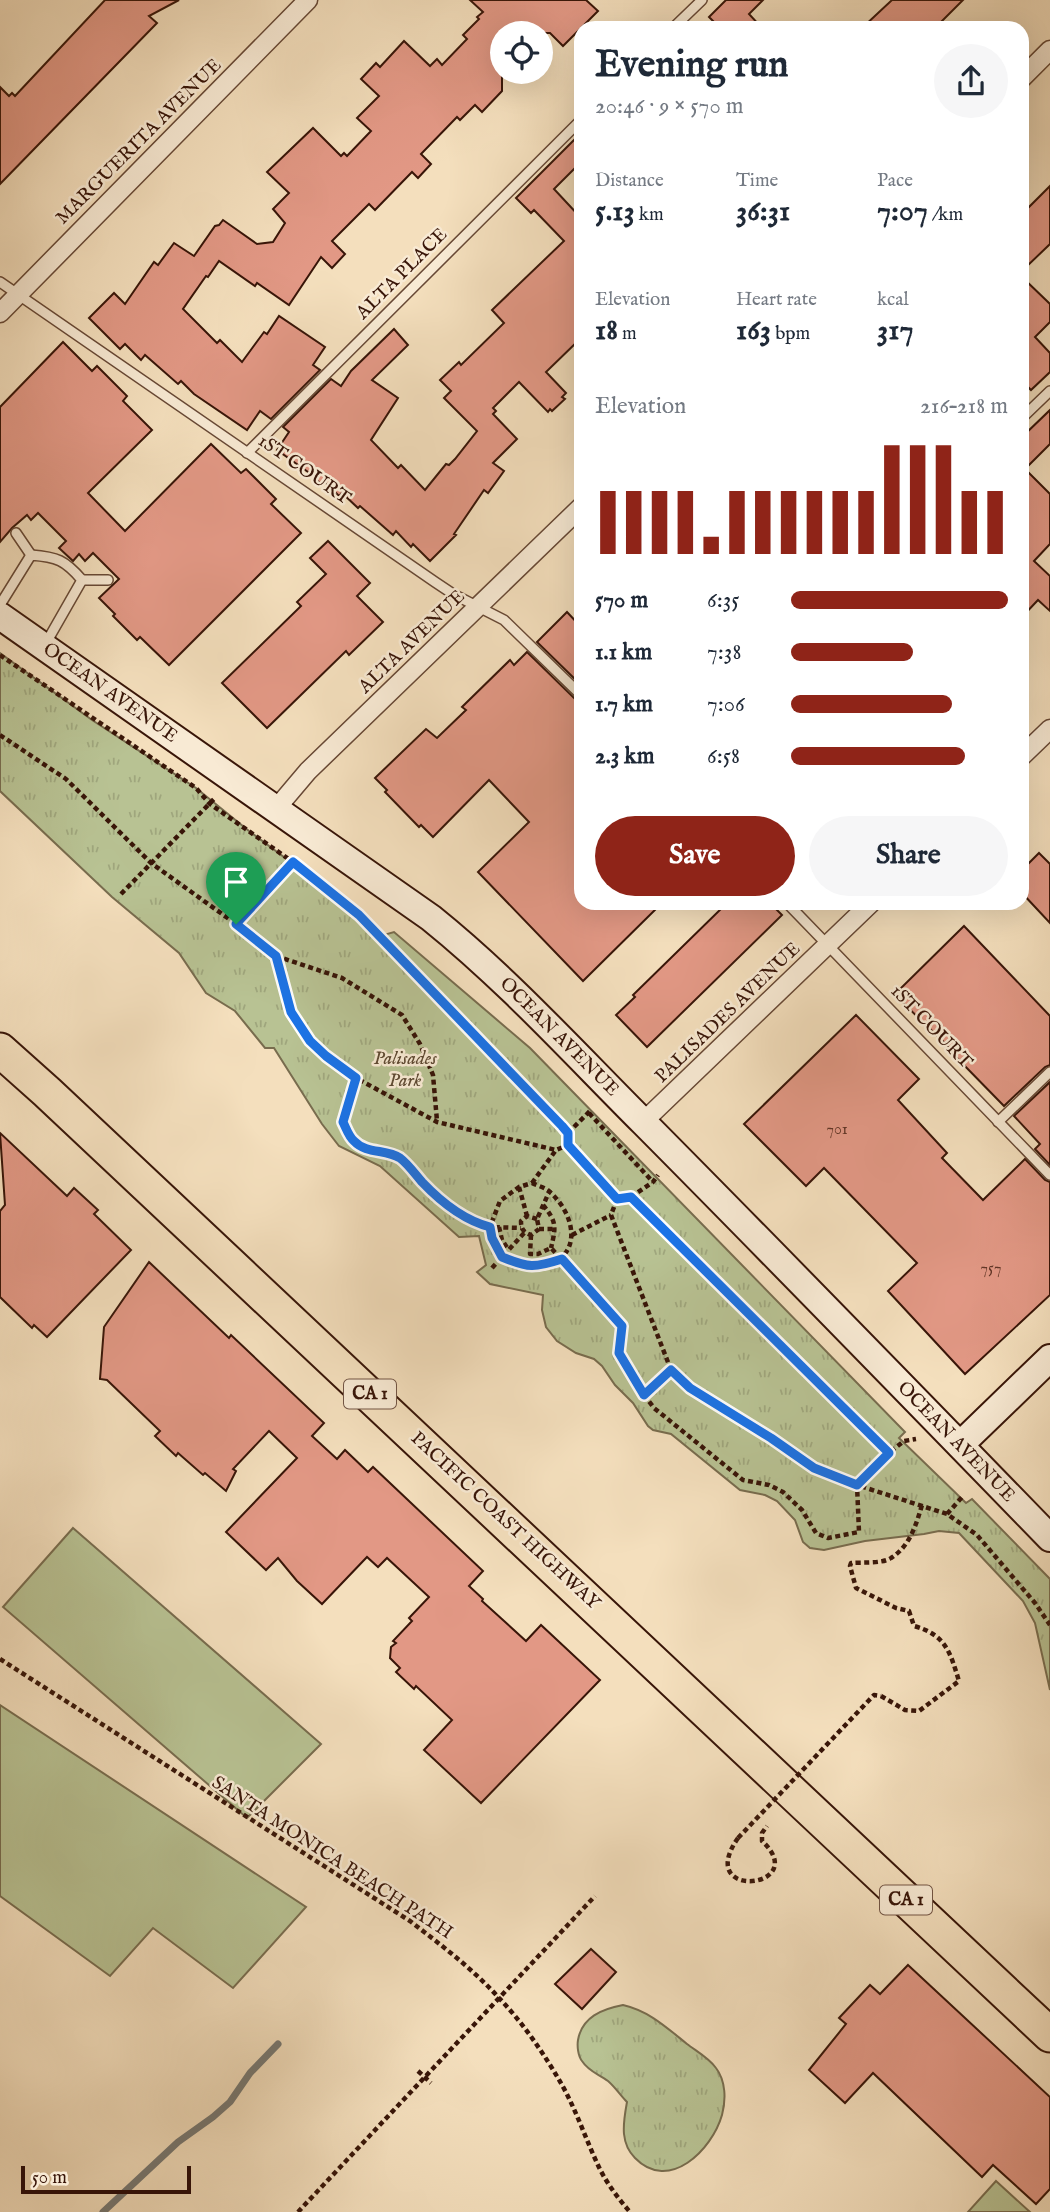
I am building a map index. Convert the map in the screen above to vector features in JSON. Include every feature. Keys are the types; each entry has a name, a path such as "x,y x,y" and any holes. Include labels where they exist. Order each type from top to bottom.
{"highway":[{"name":"PACIFIC COAST HIGHWAY","path":"0,1050 47,1091 1050,2035"}],"main road":[{"name":"OCEAN AVENUE","path":"0,616 431,918 467,947 506,982 1050,1538"},
{"path":"960,1445 1050,1358"}],"street":[{"name":"MARGUERITA AVENUE","path":"0,313 308,0"},
{"path":"1029,71 1050,50"},
{"name":"ALTA AVENUE","path":"275,810 308,771 574,515"},
{"path":"1029,749 1050,729"},
{"name":"PALISADES AVENUE","path":"643,1122 864,910"}],"lane":[{"path":"680,21 702,0"},
{"name":"ALTA PLACE","path":"247,453 574,127"},
{"name":"1ST COURT","path":"0,282 435,582 504,620 574,688"},
{"path":"1029,411 1050,391"},
{"path":"16,533 31,555"},
{"path":"31,555 54,556 69,566 82,580 108,580"},
{"path":"0,605 31,555"},
{"path":"44,646 82,580"},
{"name":"1ST COURT","path":"794,910 1050,1175"},
{"path":"998,1122 1050,1072"}],"path":[{"path":"0,654 196,788 359,915 568,1133 568,1145 617,1199"},
{"path":"0,735 66,779 151,863 276,956 342,978 402,1015 420,1044 433,1075 437,1122"},
{"path":"121,894 212,801"},
{"path":"236,924 298,857"},
{"path":"276,956 291,1012 310,1041 356,1078 437,1122 556,1150"},
{"path":"356,1078 343,1122 354,1141 371,1151 390,1153 402,1160 451,1209 478,1224 523,1230 531,1236"},
{"path":"568,1133 591,1110 653,1182"},
{"path":"532,1183 550,1190 565,1209 572,1235 570,1247 562,1259 537,1267 502,1257 492,1238 490,1227 500,1201 519,1187 532,1183 556,1150 568,1145"},
{"path":"617,1199 631,1197 653,1182 658,1175"},
{"path":"519,1187 527,1216"},
{"path":"539,1229 537,1219 550,1190"},
{"path":"631,1197 889,1453"},
{"path":"617,1199 611,1215 671,1370 690,1388 814,1468 947,1514 977,1535 1035,1603 1050,1625"},
{"path":"543,1205 553,1217 555,1229 551,1248"},
{"path":"572,1235 611,1215"},
{"path":"527,1216 537,1219"},
{"path":"492,1268 523,1230 521,1221 527,1216"},
{"path":"499,1227 508,1250"},
{"path":"551,1248 538,1254 530,1254 531,1236 539,1229 555,1229"},
{"path":"551,1248 622,1326 619,1353 654,1408 743,1480 769,1485 783,1492 802,1510 816,1533 828,1538 859,1532 857,1485 904,1441 916,1439"},
{"path":"644,1395 671,1370"},
{"path":"947,1514 962,1496"},
{"path":"767,1826 762,1833 762,1841 769,1847 774,1866 766,1878 746,1883 735,1877 727,1862 728,1853 738,1838 874,1695 881,1696 905,1710 919,1711 958,1681 946,1645 933,1633 914,1626 909,1611 896,1608 856,1588 850,1566 851,1563 890,1559 908,1542 922,1505"},
{"name":"SANTA MONICA BEACH PATH","path":"0,1659 410,1922 451,1953 500,1998 534,2042 576,2111 598,2166 615,2195 630,2212"},
{"path":"298,2212 595,1896"},
{"path":"418,2071 431,2083"}],"green space":[{"name":"Palisades Park","path":"0,653 92,720 196,788 308,875 377,937 394,932 530,1048 905,1432 899,1438 966,1503 972,1499 1050,1579 1050,1690 1035,1623 1023,1601 959,1533 939,1531 865,1541 824,1550 810,1548 803,1542 795,1520 777,1501 765,1495 740,1490 671,1434 653,1430 602,1366 594,1359 576,1353 557,1341 546,1327 542,1310 543,1295 490,1284 477,1272 486,1265 479,1236 459,1237 380,1166 339,1146 274,1048 265,1048 235,1011 206,993 179,953 112,897 0,791"},
{"path":"73,1528 321,1744 247,1818 3,1607"},
{"path":"0,1705 306,1907 233,1988 153,1928 110,1976 0,1896"},
{"path":"623,2005 649,2015 664,2026 710,2061 722,2079 724,2103 717,2128 699,2153 688,2163 675,2169 662,2171 648,2168 635,2158 627,2147 624,2134 627,2102 608,2081 588,2068 580,2056 578,2040 588,2020 608,2009"},
{"path":"996,2181 1030,2212 968,2212"}],"building":[{"path":"105,0 179,0 149,16 157,23 0,184 0,87 9,96 12,93 15,96"},
{"path":"470,0 586,0 598,11 588,21 574,21 574,35 563,46 553,36 553,21 490,21 490,84 502,84 502,91 482,112 475,105 460,120 457,117 421,154 431,164 418,178 412,172 375,210 369,204 332,241 345,254 332,268 321,257 289,305 219,261 183,309 217,343 220,340 242,362 279,316 325,347 313,365 320,370 271,419 260,411 247,430 194,394 181,381 178,384 145,355 141,360 125,344 120,349 89,318 114,293 125,304 154,262 158,265 174,243 194,256 215,226 223,220 257,244 273,242 285,223 273,209 289,193 267,172 313,128 341,156 344,153 347,156 371,131 357,118 379,96 361,79 376,63 380,67 404,41 430,66 437,59 442,65 467,39 463,35 479,19 477,17 483,12"},
{"path":"726,0 763,0 749,14 756,21 713,21 709,17"},
{"path":"892,0 963,0 942,21 870,21"},
{"path":"574,140 574,169 554,189 574,210 574,345 546,372 566,393 562,397 565,399 548,412 519,382 493,408 496,411 493,414 517,439 493,463 504,471 488,493 484,490 454,534 456,535 430,561 396,531 393,535 360,506 358,508 342,493 339,496 324,481 321,484 277,450 289,432 283,427 331,379 341,386 351,371 394,329 408,345 372,380 398,398 371,440 398,468 401,465 425,490 446,464 449,465 455,459 477,431 444,398 451,391 440,380 459,362 461,365 504,323 492,310 564,241 534,210 531,213 516,198"},
{"path":"1050,186 1050,244 1029,264 1029,207"},
{"path":"1029,284 1050,304 1050,322 1035,337 1050,353 1050,372 1031,390"},
{"path":"63,342 92,371 97,366 127,396 123,401 152,430 88,493 125,531 211,444 241,473 246,469 276,499 271,504 301,533 169,665 140,637 137,640 99,598 119,579 93,553 85,561 79,554 73,561 59,548 66,541 38,513 31,520 27,515 0,542 0,407"},
{"path":"1050,410 1050,444 1029,465 1029,430"},
{"path":"1029,473 1050,494 1050,544 1034,561 1050,576 1050,611 1038,600 1029,610"},
{"path":"328,541 370,583 357,596 383,622 349,655 346,651 267,728 222,683 301,606 297,602 326,574 310,558"},
{"path":"567,612 574,620 574,678 537,642"},
{"path":"527,652 574,698 574,910 655,910 583,981 478,872 529,822 489,780 433,837 421,825 419,827 375,778 426,729 437,738 466,710 462,707 510,660 514,665"},
{"path":"1039,853 1050,864 1050,923 1029,900 1029,863"},
{"path":"720,910 777,910 782,915 647,1047 616,1015 635,997 633,995"},
{"path":"964,926 1050,1016 1050,1065 1004,1106 951,1052 953,1051 900,1000 903,998 897,992"},
{"path":"856,1015 919,1079 898,1100 947,1153 942,1158 983,1200 1025,1159 1050,1182 1050,1295 965,1374 888,1291 917,1263 824,1168 806,1186 744,1124"},
{"path":"1050,1082 1050,1165 1035,1149 1040,1144 1014,1116"},
{"path":"0,1133 67,1196 74,1188 98,1210 94,1214 131,1250 47,1337 34,1325 32,1328 0,1297 0,1211 5,1205"},
{"path":"149,1262 324,1423 312,1436 337,1459 345,1450 368,1472 373,1467 483,1571 469,1586 482,1601 526,1641 541,1625 600,1680 481,1803 424,1750 452,1720 416,1686 414,1689 396,1672 400,1668 390,1658 391,1647 396,1643 393,1641 412,1621 409,1618 429,1597 387,1558 378,1567 367,1557 322,1604 297,1581 278,1558 266,1570 226,1532 297,1458 269,1431 233,1469 236,1471 226,1491 178,1453 176,1456 155,1436 160,1431 107,1380 100,1379 104,1327"},
{"path":"591,1949 616,1972 582,2009 555,1984"},
{"path":"908,1965 1050,2097 1050,2189 1036,2204 993,2165 982,2177 873,2073 845,2103 809,2070 846,2024 839,2018 870,1985 880,1994"}],"waterway":[{"path":"103,2212 178,2142 230,2102 250,2073 278,2044"}],"route":[{"path":"293,862 310,874 359,915 562,1126 568,1133 568,1145 617,1199 631,1197 889,1453 857,1485 814,1468 690,1388 671,1370 644,1395 619,1353 622,1326 562,1259 537,1267 502,1257 492,1238 490,1227 478,1224 451,1209 402,1160 390,1153 371,1151 354,1141 343,1122 356,1078 310,1041 291,1012 276,956 236,924 293,862"}]}
